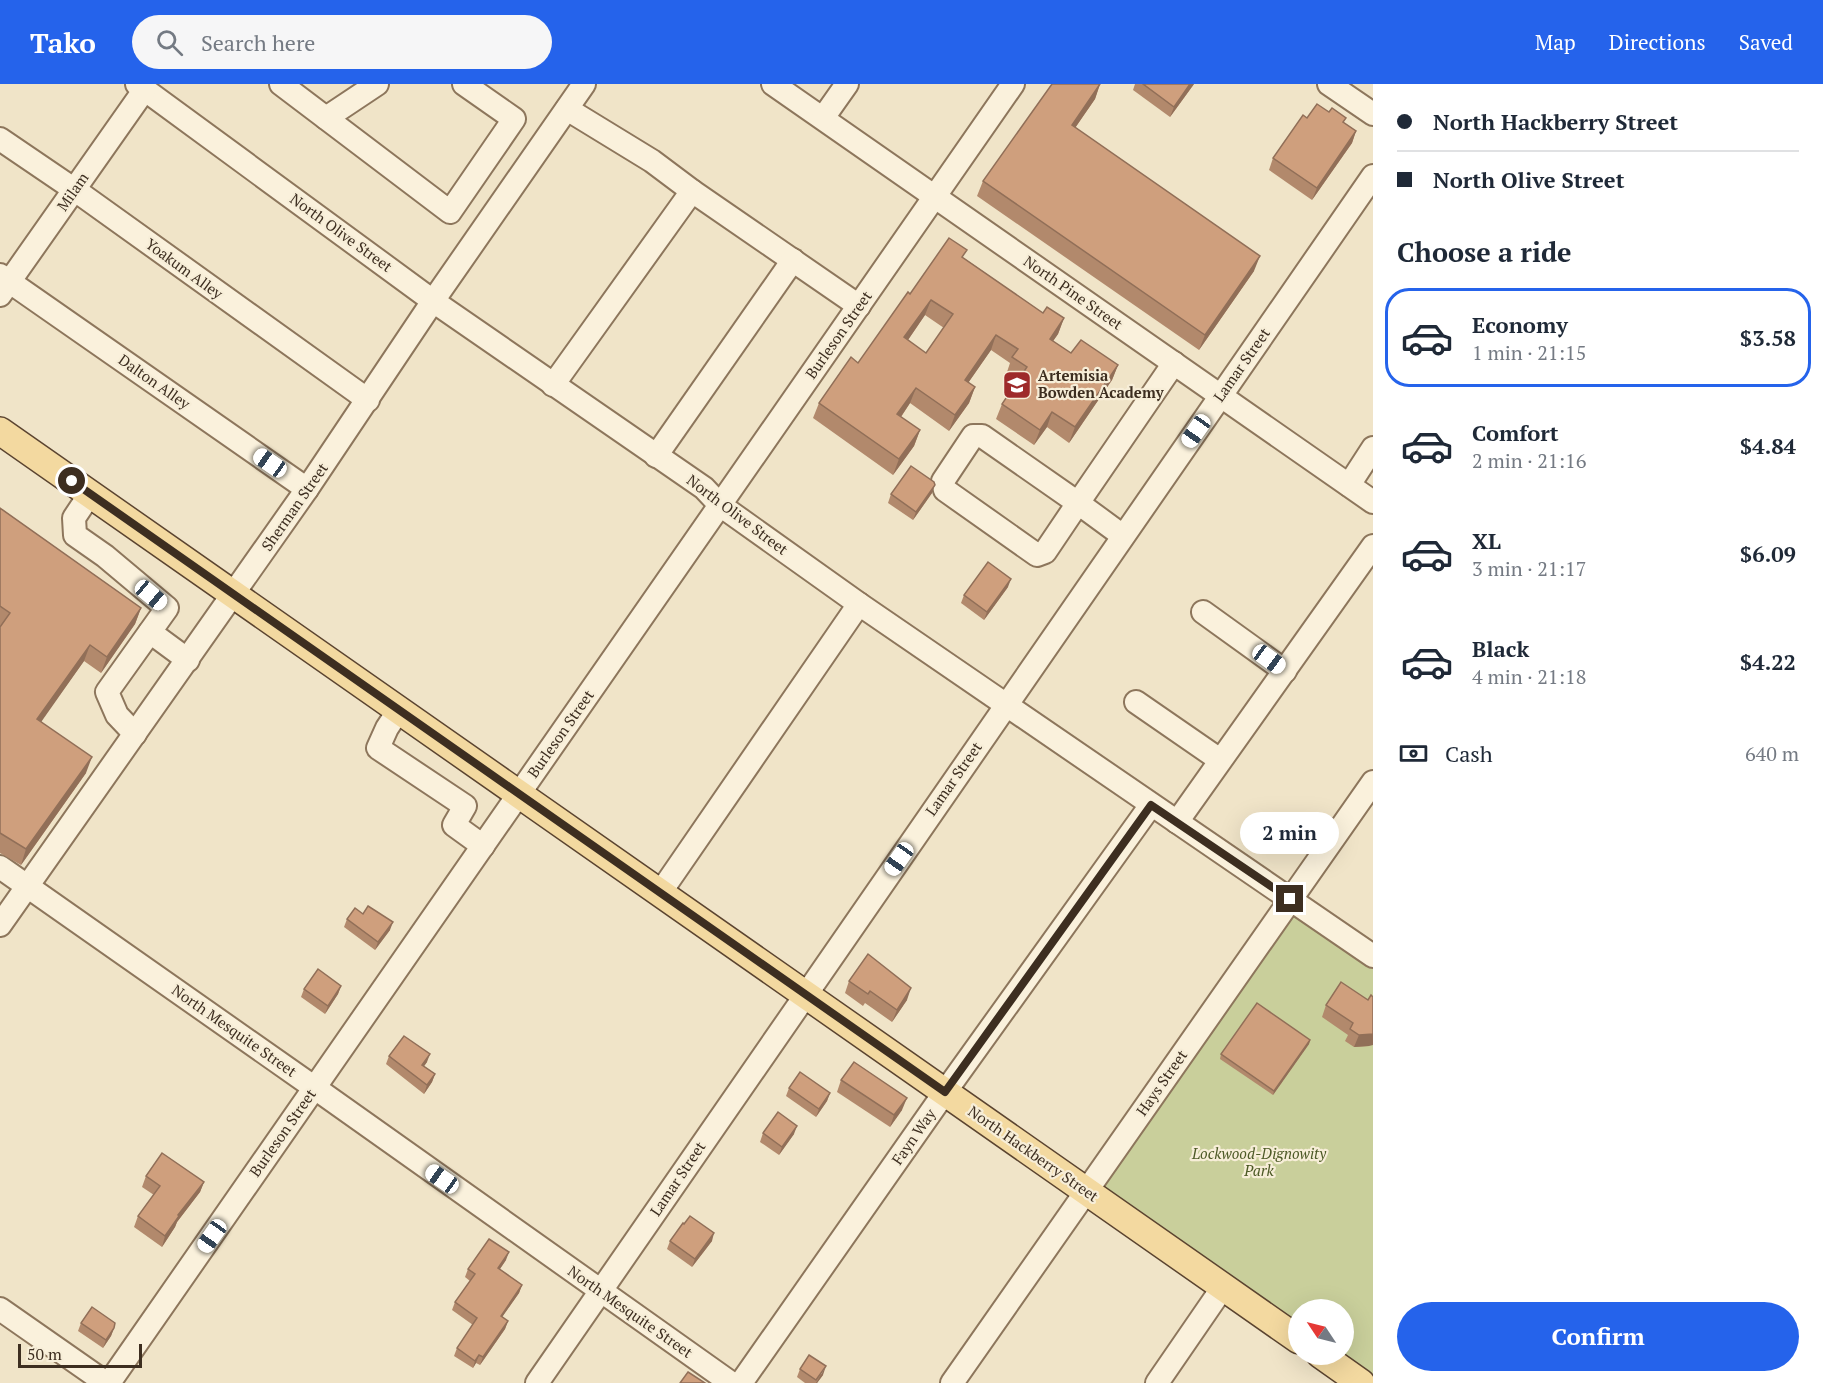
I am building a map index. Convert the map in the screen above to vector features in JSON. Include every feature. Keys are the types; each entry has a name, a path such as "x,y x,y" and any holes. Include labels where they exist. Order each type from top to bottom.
{"main road":[{"name":"North Hackberry Street","path":"0,431 1288,1332"},
{"path":"1336,1365 1361,1383"}],"street":[{"path":"281,84 450,212 514,119 464,84"},
{"path":"326,118 377,84"},
{"name":"Sherman Street","path":"0,926 307,489 433,301 584,84"},
{"name":"North Pine Street","path":"773,84 1373,502"},
{"path":"823,118 847,84"},
{"name":"Burleson Street","path":"107,1383 315,1088 1013,84"},
{"path":"1329,84 1373,114"},
{"name":"Milam","path":"3,284 75,190 141,87"},
{"name":"North Olive Street","path":"141,87 433,301 704,488 720,505 859,604 1373,956"},
{"path":"567,109 652,161 859,306"},
{"name":"Yoakum Alley","path":"0,139 368,400"},
{"name":"Lamar Street","path":"537,1383 1373,176"},
{"path":"553,385 692,191"},
{"path":"656,456 793,260"},
{"name":"Dalton Alley","path":"3,284 307,489"},
{"path":"1123,536 1078,503 982,436 973,436 943,481 945,490 1037,555 1045,552 1078,503 1174,363"},
{"path":"1350,485 1373,448"},
{"path":"90,494 74,518 75,535 105,556 167,608 107,692 117,715 135,734"},
{"path":"1177,822 1373,546"},
{"path":"660,893 859,604"},
{"path":"1203,612 1285,671"},
{"path":"150,633 188,660"},
{"path":"1136,702 1220,760"},
{"path":"399,710 378,748 465,806 454,825 483,846"},
{"name":"Hays Street","path":"952,1383 1373,782"},
{"name":"Fayn Way","path":"741,1383 945,1092 1151,805"},
{"name":"North Mesquite Street","path":"0,867 730,1383"},
{"path":"1157,1383 1223,1287"},
{"path":"0,1309 107,1383"}],"green space":[{"name":"Lockwood-Dignowity Park","path":"1297,916 1302,918 1373,967 1373,1383 1354,1364 1354,1299 1288,1299 1288,1323 1107,1194 1105,1187 1293,918"}],"building":[{"path":"1052,84 1100,84 1072,125 1260,256 1205,335 983,181"},
{"path":"1143,84 1190,84 1174,107"},
{"path":"1317,104 1329,112 1332,108 1346,118 1343,122 1356,131 1317,188 1273,158 1303,115 1307,118"},
{"path":"949,238 967,250 962,257 1043,313 1047,307 1064,318 1050,339 1071,353 1081,340 1118,365 1075,427 1052,412 1040,430 1002,404 1027,367 1012,357 1018,349 996,335 965,380 975,387 955,415 916,388 897,414 920,430 899,459 819,403 851,357 858,363 908,292 910,294","holes":["931,300 953,314 926,353 904,337"]},
{"path":"911,466 935,485 916,512 891,494"},
{"path":"0,508 141,608 107,657 90,645 37,719 92,757 26,849 0,833 0,627 10,613 0,606"},
{"path":"988,562 1011,579 987,612 964,595"},
{"path":"368,906 393,922 378,942 347,919 355,908 363,914"},
{"path":"868,954 911,988 897,1010 870,991 868,994 849,981"},
{"path":"318,969 341,986 328,1006 304,989"},
{"path":"1341,982 1368,1000 1371,995 1373,997 1373,1034 1359,1035 1350,1029 1353,1023 1326,1005"},
{"path":"1257,1003 1310,1040 1274,1091 1221,1054"},
{"path":"404,1036 430,1054 422,1065 435,1074 427,1085 389,1056"},
{"path":"854,1062 907,1098 894,1115 841,1080"},
{"path":"800,1072 830,1093 819,1109 789,1088"},
{"path":"778,1112 797,1126 782,1147 763,1133"},
{"path":"162,1153 204,1182 165,1236 138,1216 160,1186 146,1176"},
{"path":"690,1216 714,1233 695,1259 670,1241"},
{"path":"489,1239 509,1252 498,1268 522,1285 501,1316 508,1321 483,1357 479,1355 475,1361 457,1348 477,1318 455,1302 475,1274 468,1269"},
{"path":"92,1307 115,1323 106,1340 81,1323"},
{"path":"809,1355 826,1366 816,1380 800,1369"},
{"path":"688,1372 705,1383 680,1383"}],"place":[{"name":"Artemisia Bowden Academy","path":"1017,385"}],"route":[{"path":"72,481 945,1092 1151,805 1290,899"}]}
